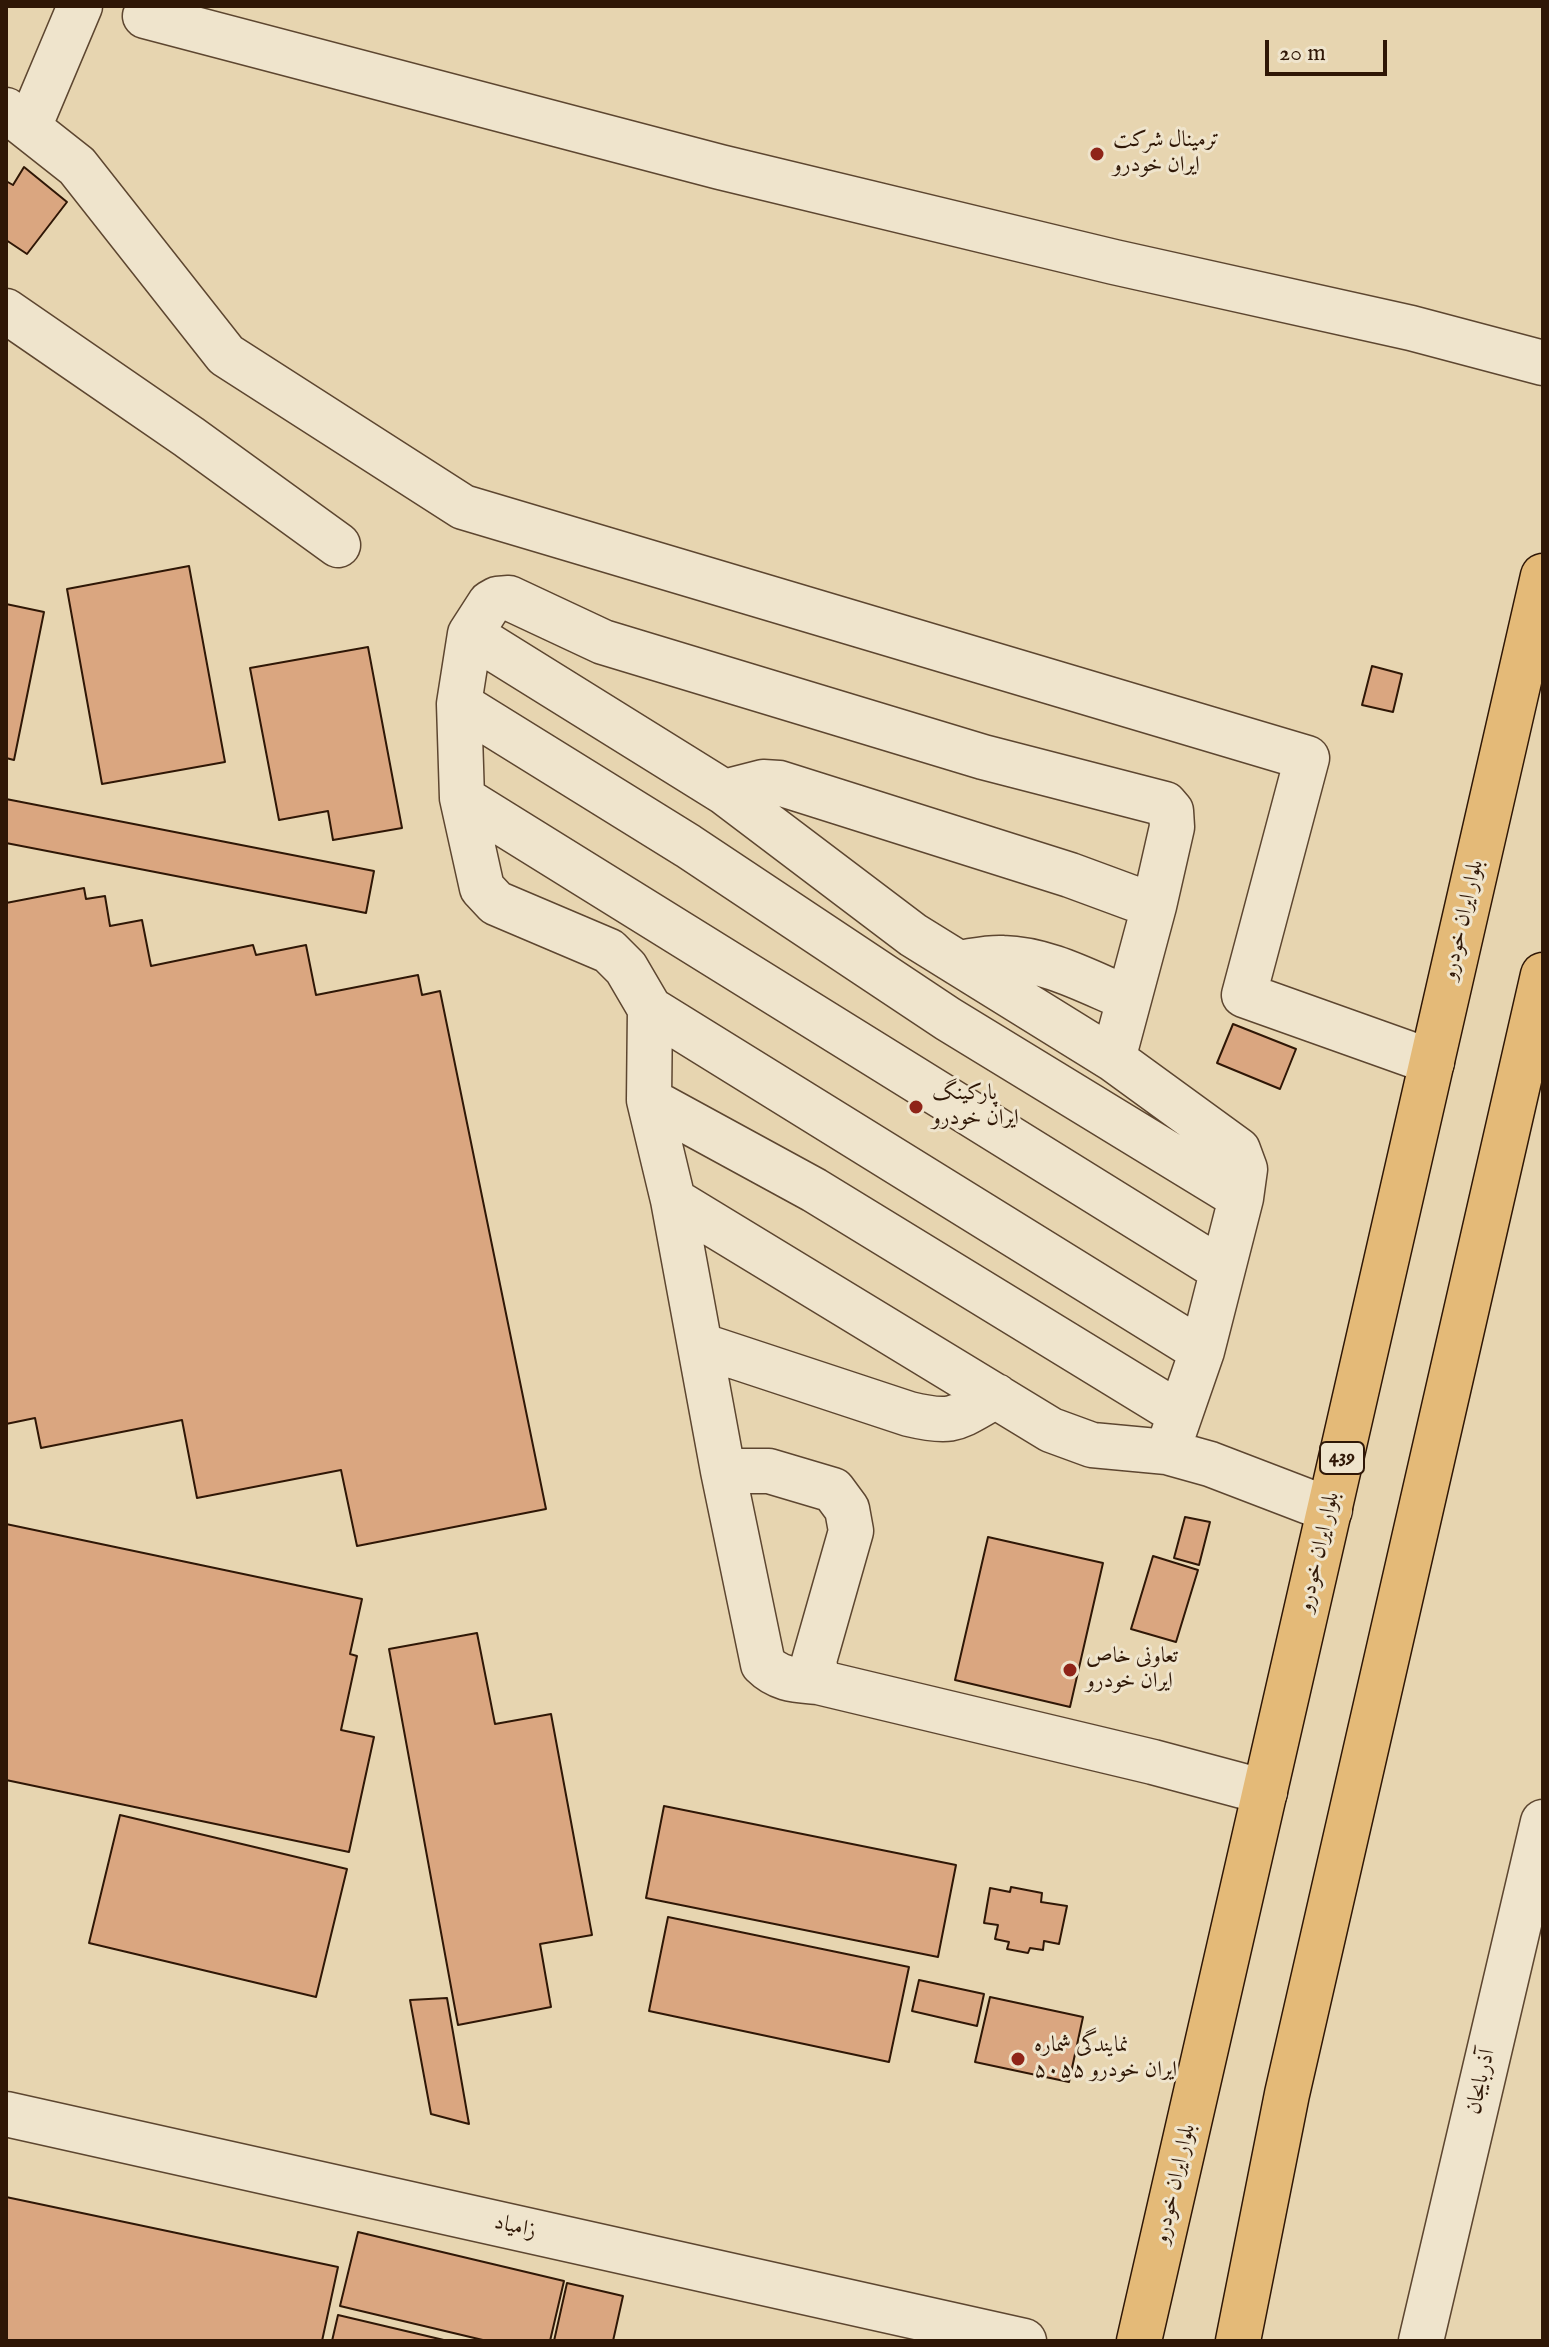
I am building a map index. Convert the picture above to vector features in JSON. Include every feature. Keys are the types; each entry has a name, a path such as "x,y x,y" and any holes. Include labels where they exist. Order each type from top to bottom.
{"main road":[{"name":"بلوار ایران خودرو","path":"1139,2341 1543,576"},
{"path":"1238,2341 1291,2078 1543,975"}],"street":[{"path":"79,8 18,118 77,166 226,355 463,507 1307,758 1244,995 1432,1062"},
{"path":"145,16 720,167 1114,262 1411,328 1543,363"},
{"path":"6,311 189,437 338,545"},
{"path":"1113,1059 1172,827 1171,811 1165,804 983,757 618,647 509,598 490,603 470,634 459,704 462,798 482,888 496,903 609,951 626,968 650,1009 1202,1351"},
{"path":"470,634 724,792 913,935 1113,1059 1238,1150 1245,1169 1241,1198 1202,1351 1174,1433"},
{"path":"459,704 688,846 948,1019 1241,1198"},
{"path":"724,792 763,782 779,783 1070,875 1154,906"},
{"path":"462,798 1222,1270"},
{"path":"958,963 998,957 1033,961 1129,999"},
{"path":"650,1009 649,1100 673,1200 723,1471 763,1664 773,1674 1153,1762 1265,1792"},
{"path":"649,1100 814,1190 1174,1433 1210,1464 1330,1510"},
{"path":"673,1200 1051,1430 1092,1445 1174,1433"},
{"path":"700,1345 934,1420 952,1420 996,1396"},
{"path":"723,1471 769,1471 833,1490 847,1509 851,1531 814,1661 818,1682"},
{"name":"آذربایجان","path":"1421,2341 1543,1822"},
{"name":"زامیاد","path":"6,2114 1024,2341"}],"building":[{"path":"24,167 67,202 27,254 6,240 6,181 13,185"},
{"path":"189,566 225,762 102,784 67,589"},
{"path":"6,604 44,612 14,760 6,758"},
{"path":"368,647 402,828 333,840 328,811 279,820 250,668"},
{"path":"1372,666 1402,674 1393,712 1362,705"},
{"path":"6,799 374,871 366,913 6,843"},
{"path":"84,888 86,899 105,896 110,926 142,920 151,966 253,945 256,955 306,945 316,995 418,975 422,995 440,991 546,1509 357,1546 341,1470 197,1498 182,1420 41,1448 35,1418 6,1424 6,903"},
{"path":"1233,1024 1296,1049 1280,1089 1217,1063"},
{"path":"1185,1517 1210,1522 1199,1565 1174,1558"},
{"path":"6,1524 362,1599 350,1654 357,1656 341,1730 374,1737 349,1852 6,1780"},
{"path":"988,1537 1103,1563 1070,1707 955,1680"},
{"path":"1153,1556 1198,1570 1176,1642 1131,1629"},
{"path":"477,1633 495,1724 551,1714 592,1935 540,1944 551,2007 458,2025 389,1649"},
{"path":"664,1806 956,1865 938,1957 646,1898"},
{"path":"120,1815 347,1869 316,1997 89,1943"},
{"path":"1011,1887 1042,1893 1041,1902 1067,1906 1059,1944 1044,1941 1043,1950 1030,1948 1028,1953 1007,1949 1009,1942 995,1939 998,1925 984,1923 990,1888 1010,1892"},
{"path":"668,1917 909,1967 889,2062 649,2011"},
{"path":"919,1980 984,1994 977,2026 912,2011"},
{"path":"990,1997 1083,2017 1069,2082 975,2062"},
{"path":"447,1998 469,2124 431,2114 410,2000"},
{"path":"6,2197 338,2267 322,2341 6,2341"},
{"path":"358,2232 564,2281 550,2341 487,2341 340,2306"},
{"path":"567,2283 623,2296 613,2341 554,2341"},
{"path":"338,2315 448,2341 332,2341"}],"place":[{"name":"ترمینال شرکت ایران خودرو","path":"1097,154"},
{"name":"پارکینگ ایران خودرو","path":"916,1107"},
{"name":"تعاونی خاص ایران خودرو","path":"1070,1670"},
{"name":"نمایندگی شماره ۵۰۵۵ ایران خودرو","path":"1018,2059"}]}
